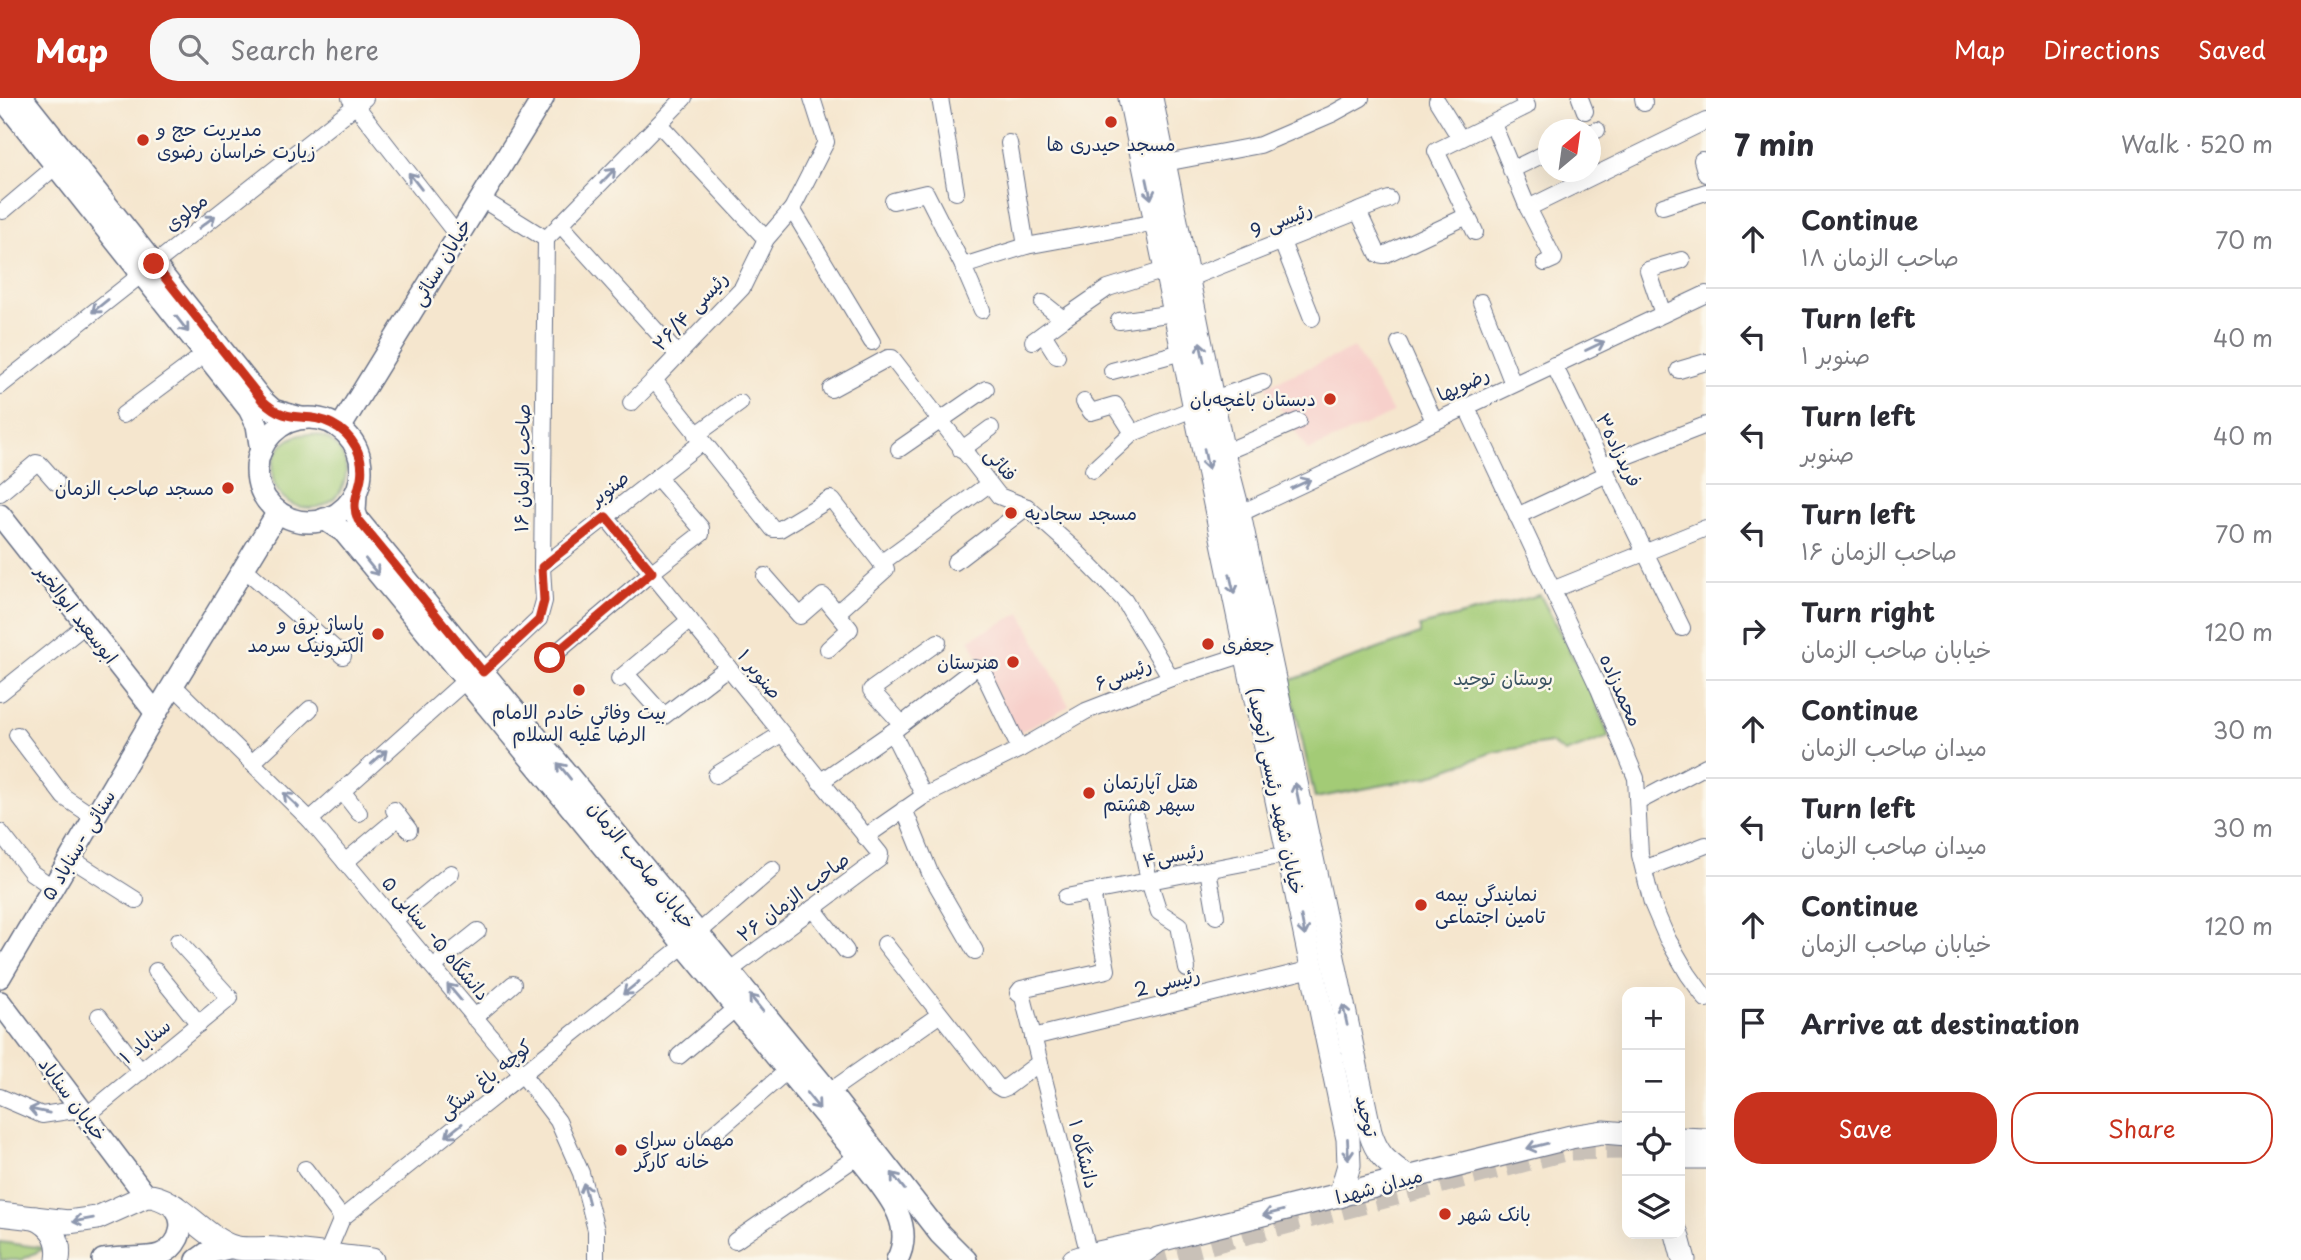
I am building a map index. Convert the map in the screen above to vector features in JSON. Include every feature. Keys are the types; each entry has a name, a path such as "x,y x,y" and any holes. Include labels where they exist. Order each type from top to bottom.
{"main road":[{"path":"2,98 56,166 262,400 273,410 301,418 315,418 340,428 350,437 361,462 355,512 358,520 475,676 691,939 736,1008 858,1156 897,1210 905,1236 900,1255"},
{"path":"22,98 148,268 205,354 249,409 257,425 261,451"},
{"name":"خیابان سنائی","path":"340,428 543,98"},
{"name":"خیابان شهید رئیسی (توحید)","path":"1130,98 1182,352 1223,453 1239,514 1359,1082"},
{"name":"خیابان شهید رئیسی (توحید)","path":"1151,98 1187,279 1204,404 1248,653 1348,1139 1349,1165 1340,1196"},
{"path":"301,418 276,429 261,451 257,464 261,491 268,502 290,519 304,522 324,519 342,511 356,494"},
{"path":"156,713 278,512"},
{"name":"ابوسعید ابوالخیر","path":"0,515 156,713"},
{"path":"324,519 344,532 475,676"},
{"name":"سنائی -سناباد ۵","path":"0,977 156,713"},
{"name":"خیابان صاحب الزمان","path":"691,939 729,971 829,1092 940,1234 966,1260"},
{"name":"خیابان سناباد","path":"0,1002 146,1196"},
{"name":"توحید","path":"1359,1082 1375,1149 1408,1178"},
{"path":"1603,1132 1622,1146"},
{"name":"میدان شهدا","path":"1132,1260 1159,1240 1571,1137 1603,1132 1622,1134"},
{"path":"1685,1139 1706,1140"},
{"path":"1685,1157 1706,1157"},
{"path":"0,1214 68,1222 97,1217 146,1196 161,1197 202,1230 233,1247"},
{"path":"103,1260 128,1257 147,1260 164,1255 176,1242 179,1233 181,1216 175,1206"},
{"path":"34,1218 55,1234 58,1260"},
{"path":"1679,1239 1685,1260"},
{"path":"1081,1257 1159,1240"},
{"path":"197,1260 207,1253 233,1247 275,1248 372,1260"}],"street":[{"path":"480,198 546,239 684,98"},
{"name":"رئیسی ۲۶/۴","path":"812,98 826,142 792,209 766,239 742,288 654,380 773,529 830,499 884,566"},
{"path":"940,98 956,192"},
{"path":"1325,98 1332,114"},
{"path":"1166,163 1260,145 1332,114 1361,98"},
{"path":"1475,232 1437,151 1527,106 1523,98"},
{"path":"357,100 457,235"},
{"name":"مولوی","path":"0,386 357,100"},
{"path":"1437,100 1460,138"},
{"path":"1528,208 1706,121"},
{"path":"659,124 766,239"},
{"path":"1493,124 1528,208 1554,259 1545,263"},
{"path":"1009,143 1026,247"},
{"path":"1511,170 1538,157"},
{"path":"3,211 56,166"},
{"path":"892,201 926,192 982,310"},
{"path":"1663,206 1706,192"},
{"name":"رئیسی 9","path":"1187,279 1389,199"},
{"path":"792,209 872,342"},
{"path":"1358,211 1378,254 1384,255 1467,216"},
{"path":"963,266 1026,247 1157,222"},
{"path":"560,224 678,355"},
{"name":"صاحب الزمان ۱۶","path":"310,820 539,620 544,601 542,567 546,239"},
{"path":"1282,242 1312,318"},
{"path":"1663,314 1648,270 1682,260"},
{"path":"1057,356 1038,337 1108,288 1165,270"},
{"name":"رضویها","path":"1239,514 1706,294"},
{"path":"1481,302 1513,384"},
{"path":"1043,303 1063,319"},
{"path":"1119,321 1174,313"},
{"path":"1399,343 1434,421"},
{"path":"1112,371 1182,352"},
{"path":"123,415 205,354"},
{"name":"فنائی","path":"831,389 892,358 999,496 1027,507 1074,549 1124,600 1171,678"},
{"path":"1679,370 1706,362"},
{"name":"فریدزاده۳","path":"1554,365 1682,628"},
{"path":"631,403 654,380"},
{"path":"1093,470 1133,433 1264,382"},
{"path":"899,449 986,389"},
{"path":"1084,402 1091,412 1115,405 1133,433"},
{"name":"صنوبر","path":"542,567 657,477 740,403"},
{"name":"محمدزاده","path":"1466,406 1599,689 1636,778 1640,855 1652,903 1667,938 1706,999"},
{"path":"1223,453 1298,421"},
{"path":"1517,516 1605,470 1706,425"},
{"path":"961,450 991,428"},
{"path":"0,493 36,463 56,482"},
{"path":"550,658 702,531 657,477"},
{"path":"838,612 884,566 989,484"},
{"path":"955,562 1027,507"},
{"name":"صنوبر ۱","path":"606,517 881,857"},
{"path":"1552,590 1706,528"},
{"path":"245,569 343,656"},
{"path":"765,576 800,616 823,596 838,612 850,629 828,649"},
{"path":"690,620 622,677 664,716 728,667"},
{"path":"0,693 85,625"},
{"path":"924,796 897,728 871,690 938,642"},
{"name":"رئیسی۶","path":"865,837 924,796 1020,749 1086,711 1171,678 1248,653"},
{"path":"820,782 897,728 975,668 980,668 1020,749"},
{"name":"دانشگاه ۵- سنایی ۵","path":"173,685 310,820 523,1075 558,1121 580,1173 596,1230 596,1260"},
{"path":"252,762 310,709"},
{"path":"716,775 781,734"},
{"path":"17,735 64,797 94,817"},
{"path":"1638,802 1706,766"},
{"path":"342,791 359,813"},
{"path":"904,809 930,873 975,951"},
{"path":"1136,816 1149,881 1159,912 1179,925 1187,969"},
{"path":"345,862 401,819"},
{"path":"0,832 32,873 52,887"},
{"path":"1644,869 1706,845"},
{"name":"رئیسی۴","path":"1066,897 1289,854"},
{"name":"صاحب الزمان ۲۶","path":"729,971 881,857"},
{"path":"69,858 136,900"},
{"name":"کوچه باغ سنگی","path":"341,1258 342,1218 691,939 772,869"},
{"path":"1208,870 1216,916"},
{"path":"394,920 451,873"},
{"name":"دانشگاه ۱","path":"1081,1257 1033,1037 1023,997 1018,993 1021,989 1107,970 1092,892"},
{"path":"813,908 846,951"},
{"path":"433,967 478,930"},
{"name":"سناباد ۱","path":"83,1113 141,1072 230,998 178,941"},
{"path":"885,944 939,1015 1002,1089 1039,1063"},
{"name":"رئیسی 2","path":"1033,1037 1312,969"},
{"path":"156,971 199,1024"},
{"path":"474,1018 513,984"},
{"path":"679,1056 736,1008"},
{"path":"829,1092 939,1015"},
{"path":"99,1016 141,1072"},
{"path":"711,1136 788,1070"},
{"path":"0,1097 42,1115 83,1113"},
{"path":"735,1241 858,1156"},
{"path":"305,1169 342,1218"}],"shaded area":[{"name":"دبستان باغچه‌بان","path":"1354,348 1393,413 1308,451 1266,386"},
{"name":"هنرستان","path":"1021,613 1069,706 1018,733 969,639"}],"green space":[{"path":"309,434 323,437 335,445 343,457 346,471 343,485 335,497 323,505 309,508 295,505 283,497 275,485 272,471 275,457 283,445 295,437"},
{"name":"بوستان توحید","path":"1540,595 1591,691 1609,737 1565,753 1550,743 1494,752 1426,777 1315,798 1289,681 1420,634 1420,626"},
{"path":"0,1242 45,1248 21,1260 0,1260"}],"tunnel":[{"path":"1144,1260 1568,1149 1622,1148"}],"place":[{"name":"مسجد حیدری ها","path":"1111,122"},
{"name":"مدیریت حج و زیارت خراسان رضوی","path":"143,140"},
{"name":"دبستان باغچه‌بان","path":"1330,399"},
{"name":"مسجد صاحب الزمان","path":"228,488"},
{"name":"مسجد سجادیه","path":"1011,513"},
{"name":"پاساژ برق و الکترونیک سرمد","path":"378,634"},
{"name":"جعفری","path":"1208,644"},
{"name":"هنرستان","path":"1013,662"},
{"name":"بيت وفائي خادم الامام الرضا عليه السلام","path":"579,690"},
{"name":"هتل آپارتمان سپهر هشتم","path":"1089,793"},
{"name":"نمایندگی بیمه تامین اجتماعی","path":"1421,905"},
{"name":"مهمان سرای خانه کارگر","path":"621,1150"},
{"name":"بانک شهر","path":"1445,1214"}],"route":[{"path":"154,264 262,400 273,410 289,416 328,421 350,437 361,462 361,476 354,503 358,520 483,672 539,620 544,601 542,567 606,517 652,572 550,658"}]}
